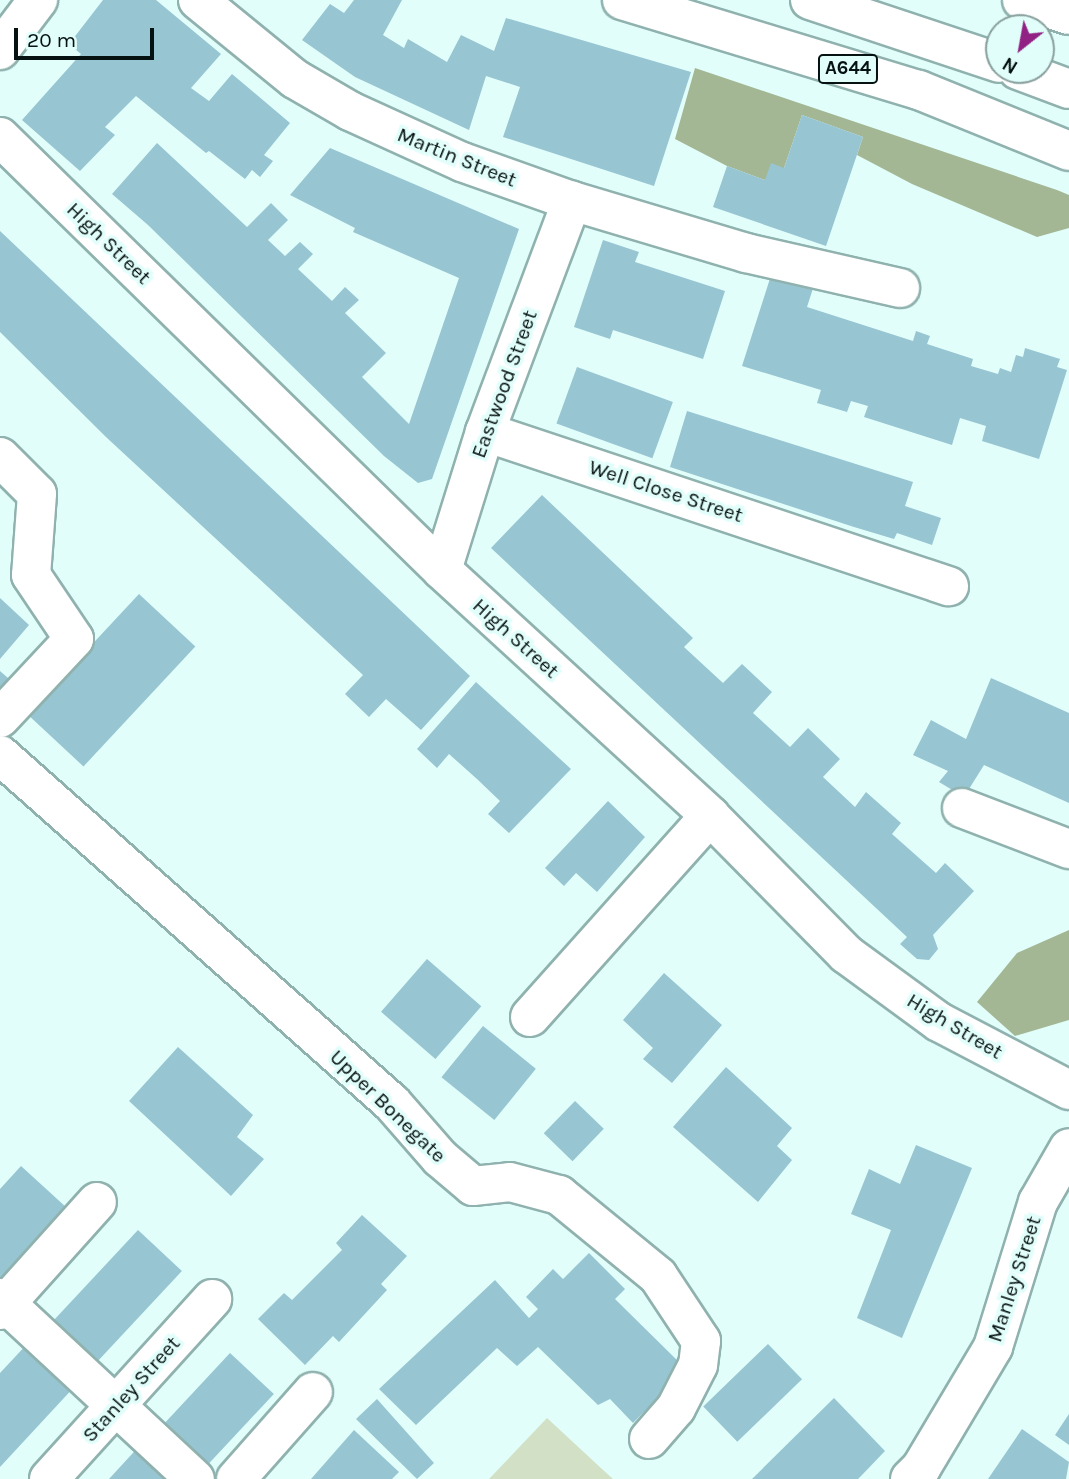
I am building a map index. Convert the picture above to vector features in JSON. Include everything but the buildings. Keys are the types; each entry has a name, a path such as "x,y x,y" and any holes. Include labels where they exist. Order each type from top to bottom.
{"street":[{"path":"0,50 37,0"},
{"name":"Martin Street","path":"198,0 295,79 350,111 461,162 572,201 746,253 900,288"},
{"name":"A644","path":"622,0 919,90 1069,151"},
{"name":"A644","path":"810,0 985,58"},
{"path":"1022,0 1069,15"},
{"name":"High Street","path":"0,136 442,570 710,816 846,954 939,1022 1069,1090"},
{"name":"Eastwood Street","path":"442,570 485,432 572,201"},
{"name":"Well Close Street","path":"485,432 949,586"},
{"path":"0,457 37,494 31,575 74,639 0,718"},
{"name":"Upper Bonegate","path":"0,755 391,1103 440,1158 473,1186 510,1182 559,1195 658,1276 701,1341 698,1365 676,1408 649,1439"},
{"path":"962,808 1069,849"},
{"path":"530,1017 710,816"},
{"name":"Manley Street","path":"910,1479 921,1468 993,1347 1038,1202 1069,1148"},
{"path":"97,1202 2,1304 195,1479"},
{"name":"Stanley Street","path":"49,1479 212,1299"},
{"path":"236,1479 313,1392"}],"green space":[{"path":"695,68 1069,195 1069,228 1037,237 912,184 857,155 863,137 802,115 784,168 765,180 727,166 675,139"},
{"path":"1069,930 1069,1020 1015,1036 977,1002 1017,953"},
{"path":"547,1418 602,1469 613,1479 489,1479"}]}
